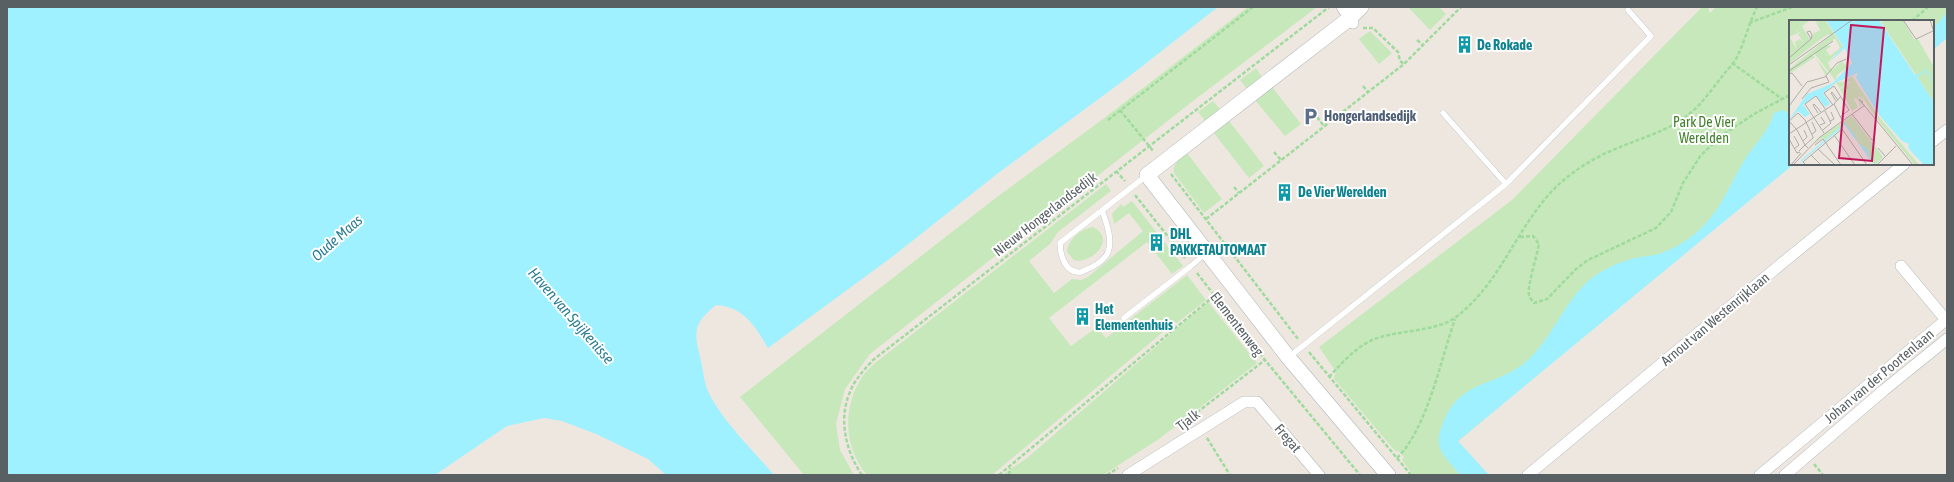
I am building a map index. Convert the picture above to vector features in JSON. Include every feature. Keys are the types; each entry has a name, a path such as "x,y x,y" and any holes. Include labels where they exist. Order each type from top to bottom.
{"street":[{"path":"1147,175 1350,19 1361,7"},
{"path":"1934,140 1947,130"},
{"name":"Arnout van Westenrijklaan","path":"1528,475 1903,165"},
{"name":"Elementenweg","path":"1147,175 1288,357 1388,475"},
{"name":"Johan van der Poortenlaan","path":"1760,475 1946,320 1901,266"},
{"name":"Johan van der Poortenlaan","path":"1785,475 1947,339"},
{"name":"Tjalk","path":"1124,471 1201,429 1244,402 1257,402"},
{"name":"Fregat","path":"1257,402 1319,475"},
{"name":"Johan van der Poortenlaan","path":"1812,432 1823,443"}],"lane":[{"path":"1288,357 1506,184 1651,36 1628,10"},
{"path":"1443,113 1506,184"},
{"path":"1102,210 1110,238 1108,253 1098,264 1081,272 1072,270 1066,264 1060,253 1060,243 1102,210 1130,188 1147,175"},
{"path":"1124,318 1192,266 1207,252"}],"path":[{"path":"1108,120 1253,7"},
{"name":"Nieuw Hongerlandsedijk","path":"862,475 854,464 844,424 849,394 860,375 873,360 1329,7"},
{"path":"1206,219 1404,64 1461,7"},
{"path":"1329,377 1352,353 1372,340 1391,334 1414,332 1455,318 1480,294 1499,271 1541,203 1576,169 1617,148 1669,127 1689,115 1705,98 1737,58 1749,24 1757,7"},
{"path":"1749,24 1792,7"},
{"path":"1913,20 1928,7"},
{"path":"1350,19 1373,28 1398,52 1400,61 1404,64"},
{"path":"1417,40 1423,45"},
{"path":"1732,63 1782,99"},
{"path":"1363,86 1368,92"},
{"path":"1519,238 1533,236 1539,244 1529,285 1529,296 1534,303 1540,303 1547,299 1576,269 1588,260 1656,228 1671,212 1683,184 1701,155 1724,134 1754,114 1789,96"},
{"path":"1120,110 1303,345 1411,475"},
{"path":"1317,117 1324,126"},
{"path":"1274,152 1281,160"},
{"name":"Elementenweg","path":"1116,171 1265,360 1360,475"},
{"path":"1234,187 1239,194"},
{"path":"999,475 1214,296"},
{"path":"1397,458 1404,451 1422,418 1431,396 1455,318"},
{"name":"Tjalk","path":"1177,428 1265,360"},
{"path":"1201,429 1230,475"},
{"path":"1009,475 1010,467"},
{"path":"1107,475 1124,471"}],"green space":[{"path":"1248,7 1317,7 1193,101 870,354 845,389 836,424 840,450 854,475 804,475 740,397 993,200 1103,119"},
{"path":"1408,7 1439,7 1446,14 1430,30"},
{"name":"Park De Vier Werelden","path":"1702,7 1708,7 1710,13 1716,7 1947,7 1947,29 1934,39 1934,20 1789,20 1789,162 1443,454 1460,475 1413,475 1402,460 1404,457 1400,452 1395,451 1335,380 1334,377 1336,372 1319,347 1512,200"},
{"path":"1370,31 1392,53 1379,64 1359,39"},
{"path":"1256,68 1262,77 1247,89 1240,80"},
{"path":"1272,87 1301,124 1285,136 1255,100"},
{"path":"1213,101 1220,109 1205,121 1198,112"},
{"path":"1229,121 1264,166 1249,178 1214,133"},
{"path":"1187,153 1222,199 1204,213 1174,173 1174,166 1179,159"},
{"path":"1106,184 1111,191 1058,232 1050,244 1029,261 1054,293 1072,279 1081,280 1088,277 1143,231 1129,213 1114,224 1112,214 1121,204 1123,207 1132,201 1183,266 1172,274 1147,242 1049,318 1071,346 1097,327 1106,338 1187,275 1206,300 1177,323 1175,322 992,475 867,475 859,464 854,453 848,428 848,415 851,403 855,391 865,373 875,363"},
{"path":"1093,227 1100,232 1103,238 1099,250 1087,259 1080,261 1074,260 1067,252 1072,239 1084,230"},
{"path":"1208,302 1257,363 1159,439 1103,475 1002,475 1027,458"}],"water":[{"path":"7,7 1218,7 1127,78 997,174 892,257 768,348 748,319 734,309 716,305 708,312 699,324 696,336 708,391 729,424 774,475 666,475 648,459 596,434 562,421 544,418 507,426 435,475 7,475"},
{"path":"1947,12 1947,38 1934,49 1934,28"},
{"path":"1782,110 1789,114 1789,165 1793,165 1458,441 1489,475 1460,475 1444,456 1439,444 1439,438 1444,420 1452,406 1461,396 1472,389 1520,367 1540,347 1579,291 1588,281 1599,273 1625,261 1669,250 1686,241 1696,233 1711,218 1717,209 1747,156 1766,130 1774,113"}],"place":[{"name":"De Rokade","path":"1464,45"},
{"name":"Hongerlandsedijk","path":"1311,116"},
{"name":"De Vier Werelden","path":"1285,192"},
{"name":"DHL PAKKETAUTOMAAT","path":"1157,242"},
{"name":"Het Elementenhuis","path":"1082,317"}],"water label":[{"name":"Oude Maas","path":"337,238"},
{"name":"Haven van Spijkenisse","path":"571,316"}]}
